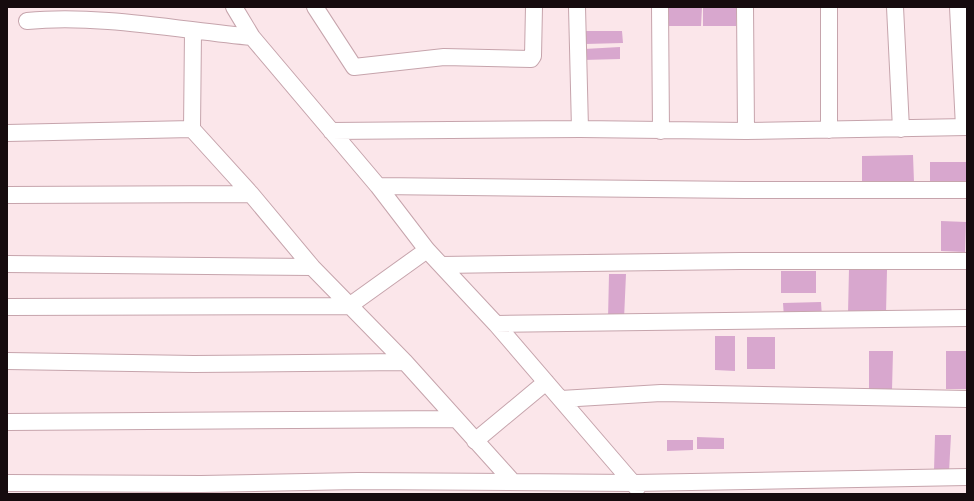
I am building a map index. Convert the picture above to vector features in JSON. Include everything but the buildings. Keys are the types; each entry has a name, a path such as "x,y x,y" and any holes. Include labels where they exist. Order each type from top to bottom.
{"street":[{"path":"315,7 354,67 444,58 531,59 533,56 534,7"},
{"path":"577,7 580,129"},
{"path":"660,7 661,131"},
{"path":"745,7 746,131"},
{"path":"829,7 829,130"},
{"path":"895,7 900,129"},
{"path":"331,132 580,129 746,131 965,127 958,7"},
{"path":"241,10 252,37 378,186 427,250 496,324 637,489"},
{"path":"26,21 97,21 252,37"},
{"path":"193,32 192,129 252,194 312,267 405,362 513,482"},
{"path":"7,133 192,129"},
{"path":"378,186 737,190 967,190"},
{"path":"7,195 252,194"},
{"path":"7,308 349,306 427,250"},
{"path":"441,265 740,260 967,261"},
{"path":"7,264 312,267"},
{"path":"496,324 967,318"},
{"path":"7,361 194,364 405,362"},
{"path":"475,441 546,382"},
{"path":"561,399 661,392 967,399"},
{"path":"7,422 455,419"},
{"path":"7,483 202,484 358,488 513,482 637,489 967,477"}]}
